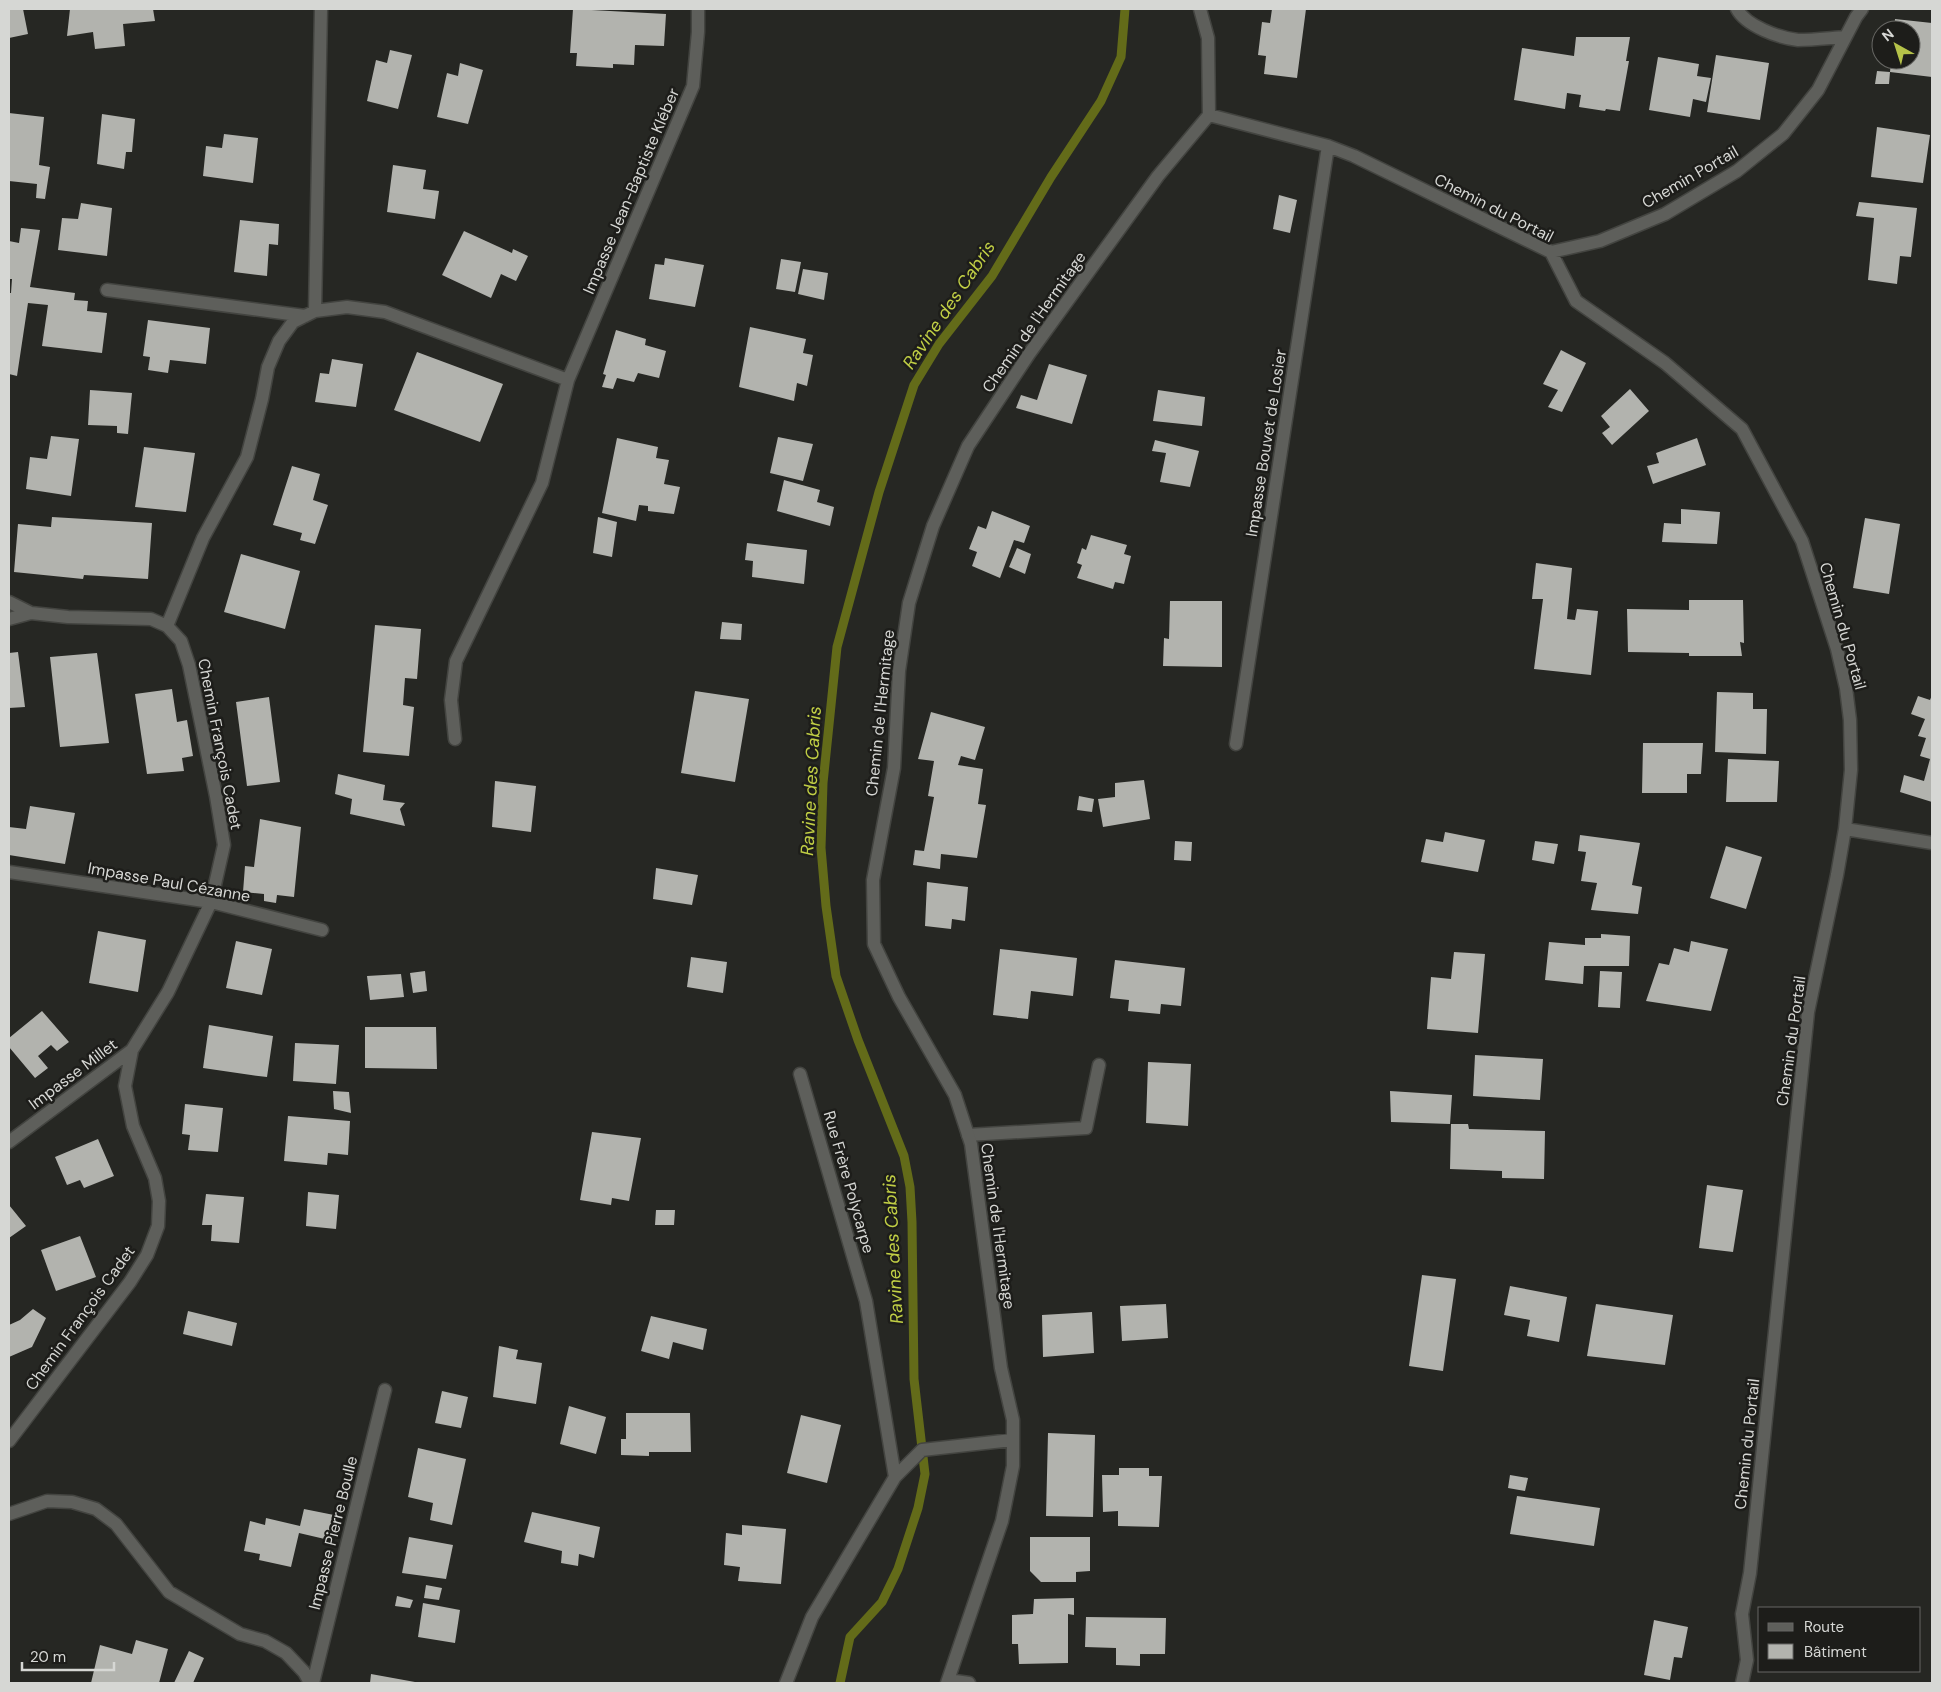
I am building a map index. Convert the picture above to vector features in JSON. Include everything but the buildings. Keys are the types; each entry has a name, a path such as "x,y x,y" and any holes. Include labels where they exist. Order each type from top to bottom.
{"street":[{"path":"310,314 321,9"},
{"name":"Impasse Jean-Baptiste Kléber","path":"455,739 451,700 456,661 542,483 568,380 693,86 698,9"},
{"path":"1200,9 1208,38 1210,115"},
{"path":"1737,9 1761,30 1797,40 1845,37"},
{"name":"Chemin Portail","path":"1551,252 1600,241 1665,214 1738,171 1783,134 1818,90 1845,37 1862,9"},
{"name":"Chemin du Portail","path":"1210,115 1328,146 1354,156 1551,252 1576,301 1665,363 1742,429 1802,541 1837,649 1846,688 1850,720 1851,770 1845,829 1808,1012 1750,1573 1742,1614 1746,1660 1742,1683"},
{"name":"Chemin de l'Hermitage","path":"948,1682 1002,1521 1013,1466 1013,1420 1001,1368 972,1144 955,1094 899,997 874,944 873,880 894,768 899,671 909,603 933,526 968,446 1030,354 1158,176 1210,115"},
{"name":"Impasse Bouvet de Losier","path":"1236,744 1328,146"},
{"path":"107,290 310,314"},
{"path":"9,619 31,613 151,619 168,626 202,538 247,457 268,367 279,341 292,322 310,314 346,307 385,312 568,380"},
{"path":"9,602 31,613"},
{"name":"Chemin François Cadet","path":"9,1441 130,1282 147,1255 158,1226 159,1201 155,1178 132,1126 125,1086 132,1050 168,992 211,902 224,845 189,665 181,641 168,626"},
{"path":"1845,829 1932,843"},
{"name":"Impasse Paul Cézanne","path":"9,872 211,902 322,930"},
{"name":"Impasse Millet","path":"9,1142 132,1050"},
{"name":"Chemin de l'Hermitage","path":"968,1135 1086,1128 1099,1065"},
{"name":"Rue Frère Polycarpe","path":"800,1074 866,1301 895,1477"},
{"name":"Impasse Pierre Boulle","path":"311,1683 385,1390"},
{"path":"786,1683 812,1617 895,1477 922,1450 1012,1440"},
{"path":"9,1514 47,1501 72,1502 96,1509 116,1524 168,1592 240,1634 265,1641 286,1654 304,1672 311,1683"},
{"path":"948,1682 969,1683"}],"waterway":[{"name":"Ravine des Cabris","path":"840,1683 850,1637 882,1602 898,1569 918,1508 925,1474 914,1379 910,1187 904,1156 858,1040 836,976 826,906 821,848 823,783 837,647 879,492 914,385 939,344 992,276 1051,177 1101,101 1121,57 1125,9"}]}
